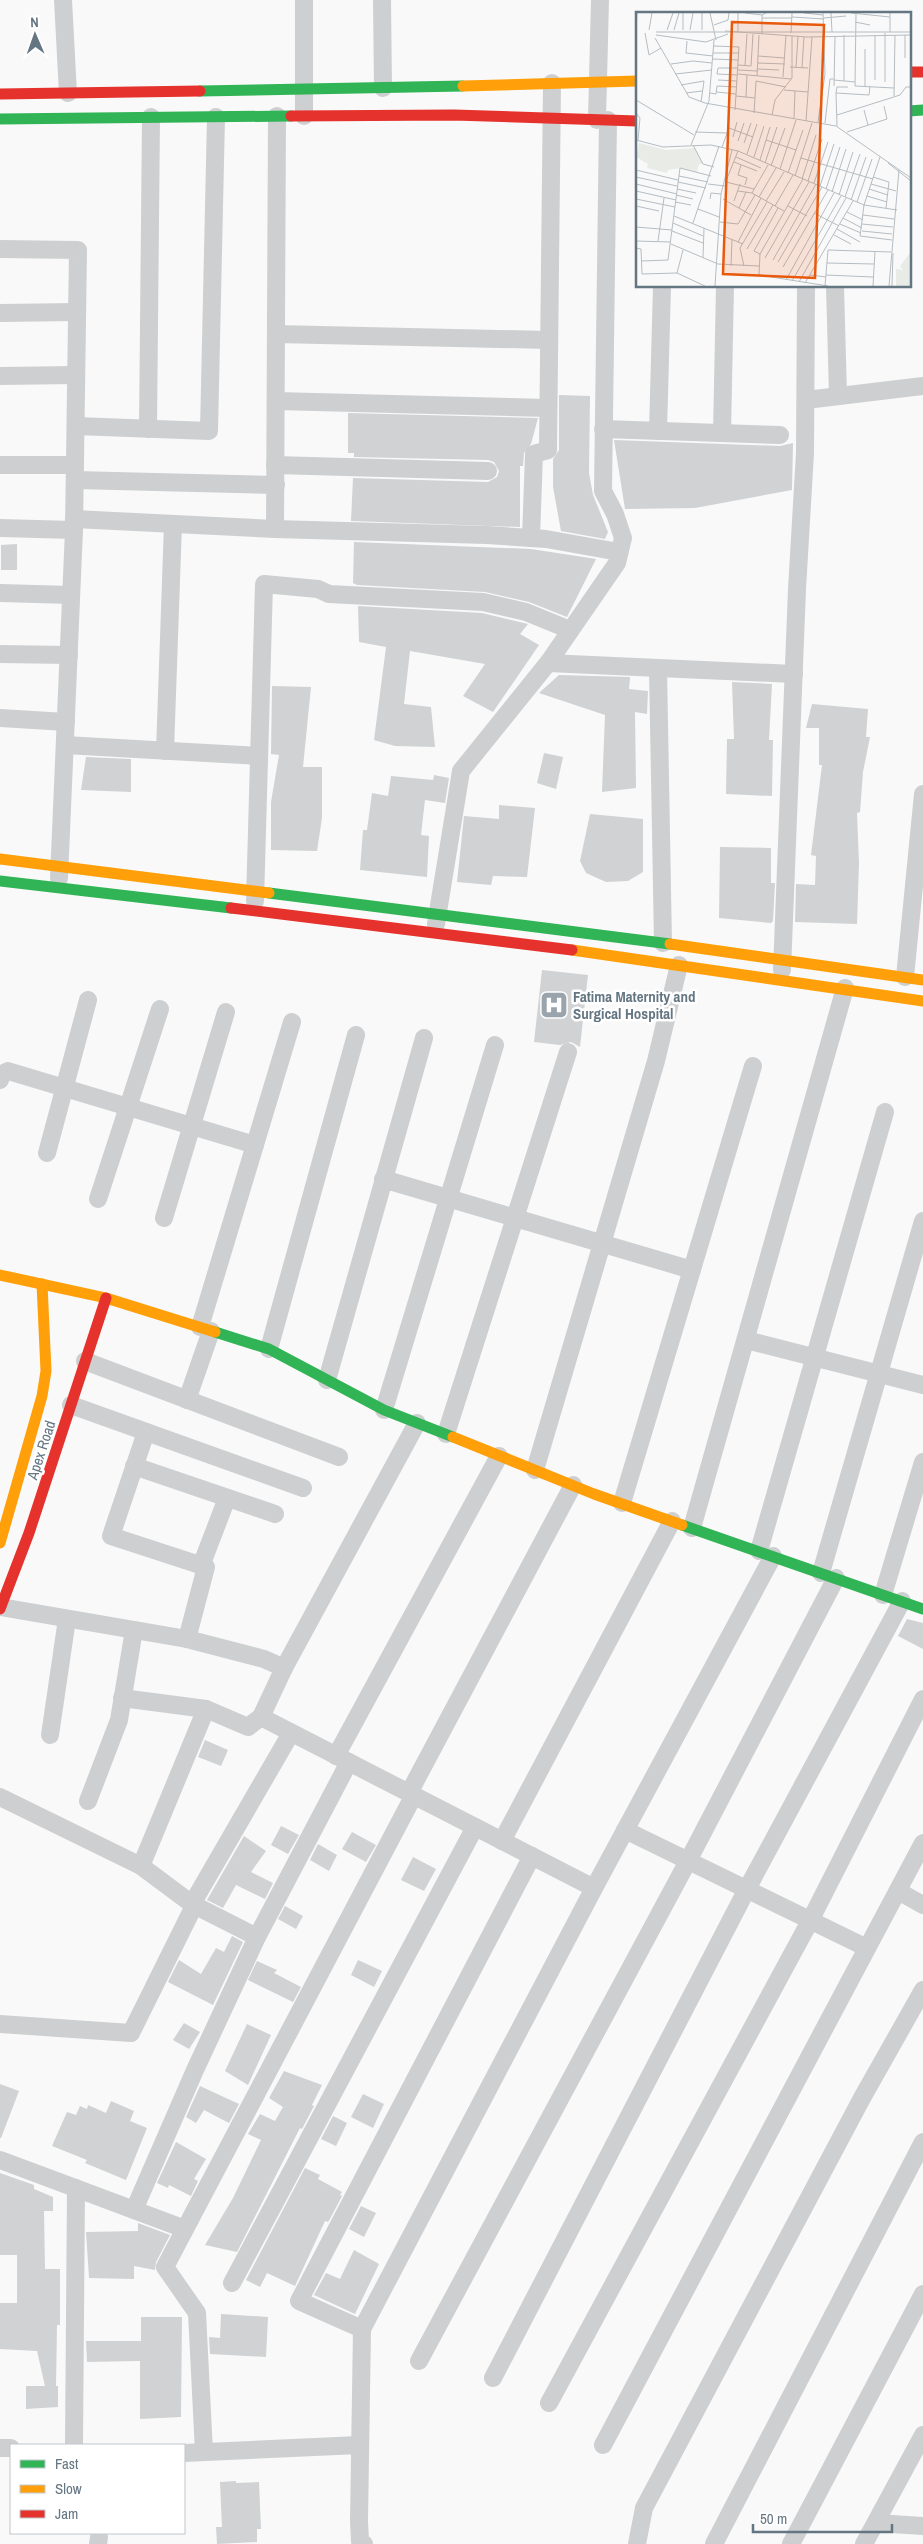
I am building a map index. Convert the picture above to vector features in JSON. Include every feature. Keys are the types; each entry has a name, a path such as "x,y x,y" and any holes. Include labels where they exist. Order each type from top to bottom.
{"street":[{"path":"63,0 68,93"},
{"path":"304,0 304,116"},
{"path":"382,0 383,88"},
{"path":"435,932 460,771 548,663 617,563 623,538 615,514 603,491 602,120 598,82 600,0"},
{"path":"910,72 923,72"},
{"path":"0,94 383,88 636,81"},
{"path":"530,538 534,454 548,450 552,83"},
{"path":"910,111 923,110"},
{"path":"0,119 69,120 454,115 636,121"},
{"path":"275,530 277,116"},
{"path":"76,426 209,432 216,117"},
{"path":"148,429 151,118"},
{"path":"0,250 78,250 74,525 59,889"},
{"path":"658,431 662,288"},
{"path":"722,433 726,288"},
{"path":"782,979 806,400 806,288"},
{"path":"835,288 838,396"},
{"path":"0,313 77,312"},
{"path":"276,334 549,340"},
{"path":"0,376 76,375"},
{"path":"806,400 923,386"},
{"path":"276,401 548,408"},
{"path":"603,429 780,436"},
{"path":"0,465 75,473 276,485"},
{"path":"276,465 488,471"},
{"path":"0,528 173,524 275,530 530,538 619,552"},
{"path":"165,751 173,524"},
{"path":"254,912 264,584 318,589 329,594 483,602 526,612 570,630"},
{"path":"0,593 71,595"},
{"path":"0,654 69,655"},
{"path":"548,663 794,674"},
{"path":"658,668 663,943"},
{"path":"0,718 66,722"},
{"path":"65,745 259,756"},
{"path":"905,977 923,794"},
{"path":"0,860 663,943 923,980"},
{"path":"0,881 435,932 679,964 923,1000"},
{"path":"536,1470 656,1061 679,964"},
{"path":"692,1528 846,988"},
{"path":"47,1153 88,1000"},
{"path":"98,1199 160,1009"},
{"path":"164,1218 226,1012"},
{"path":"187,1400 255,1145 292,1022"},
{"path":"269,1349 356,1035"},
{"path":"327,1380 424,1038"},
{"path":"384,1410 495,1045"},
{"path":"446,1434 568,1052"},
{"path":"622,1503 753,1066"},
{"path":"0,1080 2,1074 8,1072 255,1145"},
{"path":"364,2544 360,2541 359,2521 362,2329 625,1830 766,1554 814,1358 885,1112"},
{"path":"383,1179 692,1270"},
{"path":"420,2361 688,1861 829,1576 879,1374 923,1222"},
{"path":"0,1275 106,1298 269,1349 384,1410 499,1456 622,1503 923,1609"},
{"name":"Apex Road","path":"0,1543 3,1524 42,1396 46,1361 42,1284"},
{"name":"Apex Road","path":"0,1608 30,1533 106,1298"},
{"path":"746,1340 923,1386"},
{"path":"85,1361 339,1457"},
{"path":"71,1405 303,1488"},
{"path":"122,1698 206,1709 248,1727 260,1717 284,1668 418,1423"},
{"path":"146,1432 111,1536 206,1567 187,1639"},
{"path":"134,2210 194,2070 343,1759 499,1456"},
{"path":"883,1595 923,1462"},
{"path":"134,1466 275,1514"},
{"path":"204,2452 197,2313 165,2267 573,1485"},
{"path":"201,1566 227,1498"},
{"path":"502,1840 672,1521"},
{"path":"493,2378 747,1889 902,1601"},
{"path":"0,1608 187,1639 264,1659 284,1668"},
{"path":"50,1735 67,1618"},
{"path":"88,1801 119,1720 134,1630"},
{"path":"549,2403 810,1921 923,1699"},
{"path":"141,1866 206,1709"},
{"path":"260,1717 594,1888"},
{"path":"0,2024 131,2033 193,1908 192,1904 291,1732"},
{"path":"0,1797 141,1866 192,1904 257,1937"},
{"path":"232,2282 475,1827"},
{"path":"625,1830 867,1948"},
{"path":"604,2445 923,1843"},
{"path":"362,2329 299,2301 532,1856"},
{"path":"898,1892 923,1905"},
{"path":"637,2544 644,2508 862,2098 923,1990"},
{"path":"714,2544 923,2142"},
{"path":"0,2160 185,2229"},
{"path":"74,2444 76,2188"},
{"path":"791,2544 923,2294"},
{"path":"864,2544 918,2455 923,2435"},
{"path":"185,2453 359,2445"},
{"path":"876,2523 923,2526"}],"building":[{"path":"559,395 590,396 589,473 593,495 608,532 605,539 561,531 553,487 553,459 559,450"},
{"path":"348,413 538,418 531,444 524,453 523,466 520,466 520,527 351,521 353,478 488,482 497,477 499,471 494,462 488,460 354,457 354,453 348,453"},
{"path":"614,440 780,446 793,443 792,490 695,508 625,509"},
{"path":"354,542 531,549 596,559 567,617 529,602 485,592 357,585 353,583"},
{"path":"17,544 17,570 1,570 1,545"},
{"path":"358,606 482,613 528,624 520,634 539,645 493,712 463,696 485,664 410,651 404,704 431,707 435,747 395,746 374,740 386,647 359,642"},
{"path":"559,675 630,677 629,689 648,691 647,714 635,712 636,788 602,792 605,715 539,693"},
{"path":"732,682 772,684 769,740 773,740 772,796 726,794 727,739 734,739"},
{"path":"272,686 311,687 303,767 322,767 322,818 317,851 271,850 271,802 279,755 271,754"},
{"path":"812,704 868,709 866,737 870,737 863,772 860,812 857,813 859,863 857,924 795,922 796,884 815,885 816,856 811,855 822,765 819,765 819,728 806,728"},
{"path":"544,753 563,757 556,789 537,783"},
{"path":"86,757 131,759 131,792 81,790"},
{"path":"434,775 449,778 445,803 425,800 421,835 429,836 427,877 360,870 363,830 367,830 372,793 388,796 391,776 433,780"},
{"path":"499,805 535,808 527,877 493,876 491,885 457,882 464,816 499,819"},
{"path":"590,814 643,819 643,872 628,881 606,882 586,873 580,861"},
{"path":"720,847 771,848 771,883 775,883 773,921 771,923 719,918"},
{"path":"542,970 588,975 580,1047 571,1042 560,1045 534,1042"},
{"path":"907,1619 923,1623 923,1649 898,1636"},
{"path":"205,1740 228,1750 221,1766 198,1757"},
{"path":"281,1826 299,1835 288,1854 271,1845"},
{"path":"352,1832 376,1845 366,1862 342,1849"},
{"path":"244,1836 266,1851 251,1872 273,1883 265,1899 236,1885 223,1908 207,1900"},
{"path":"318,1844 337,1855 329,1871 310,1860"},
{"path":"413,1857 436,1869 424,1891 401,1880"},
{"path":"285,1906 303,1916 296,1929 278,1919"},
{"path":"232,1936 243,1942 213,2005 168,1982 179,1960 201,1974 216,1948 224,1952"},
{"path":"358,1960 382,1971 374,1987 351,1975"},
{"path":"257,1961 277,1970 274,1973 301,1987 293,2002 248,1980"},
{"path":"184,2023 200,2032 189,2049 173,2040"},
{"path":"247,2024 271,2035 248,2085 225,2071"},
{"path":"284,2071 322,2085 312,2105 314,2106 302,2129 300,2128 237,2252 205,2245 233,2198 261,2140 248,2134 260,2114 275,2121 283,2107 269,2098"},
{"path":"0,2084 19,2091 1,2138 0,2138"},
{"path":"200,2086 239,2104 229,2123 204,2110 196,2123 186,2117"},
{"path":"363,2094 384,2104 373,2128 351,2117"},
{"path":"111,2101 134,2111 130,2121 147,2128 126,2180 85,2163 87,2160 52,2146 67,2112 76,2115 80,2106 87,2109 88,2105 106,2113"},
{"path":"333,2116 347,2123 336,2146 321,2139"},
{"path":"176,2142 206,2159 194,2179 198,2181 191,2196 169,2185 168,2188 157,2183"},
{"path":"305,2168 320,2175 318,2179 342,2192 340,2195 342,2196 328,2222 325,2221 295,2286 267,2273 260,2287 246,2280"},
{"path":"0,2173 34,2185 34,2189 53,2197 53,2211 44,2211 45,2269 60,2269 60,2325 57,2325 56,2386 58,2386 58,2407 26,2409 26,2386 45,2386 37,2351 0,2349 0,2303 17,2303 17,2255 0,2255"},
{"path":"361,2206 376,2213 364,2237 349,2229"},
{"path":"138,2223 170,2235 156,2262 155,2270 134,2266 134,2279 89,2278 86,2232 138,2231"},
{"path":"354,2250 379,2264 355,2314 314,2295 326,2273 340,2279"},
{"path":"221,2314 268,2317 266,2357 210,2354 209,2337 220,2338"},
{"path":"141,2317 182,2317 181,2417 140,2419 140,2361 87,2362 86,2341 141,2341"},
{"path":"236,2481 236,2483 259,2482 261,2529 257,2529 257,2542 217,2544 216,2527 222,2527 220,2482"}],"traffic: fast":[{"path":"200,91 463,86"},
{"path":"910,111 923,110"},
{"path":"0,119 291,116"},
{"path":"0,881 231,908"},
{"path":"269,893 670,944"},
{"path":"215,1332 269,1349 384,1410 453,1437"},
{"path":"682,1525 923,1609"}],"traffic: slow":[{"path":"463,86 636,81"},
{"path":"0,859 269,893"},
{"path":"670,944 923,980"},
{"path":"572,950 923,1001"},
{"path":"0,1275 106,1298 215,1332"},
{"path":"0,1543 42,1396 46,1371 42,1284"},
{"path":"453,1437 594,1494 682,1525"}],"traffic: jam":[{"path":"910,72 923,72"},
{"path":"0,94 200,91"},
{"path":"291,116 454,115 636,121"},
{"path":"231,908 572,950"},
{"path":"0,1609 29,1533 106,1298"}],"place":[{"name":"Fatima Maternity and Surgical Hospital","path":"554,1005"}]}
